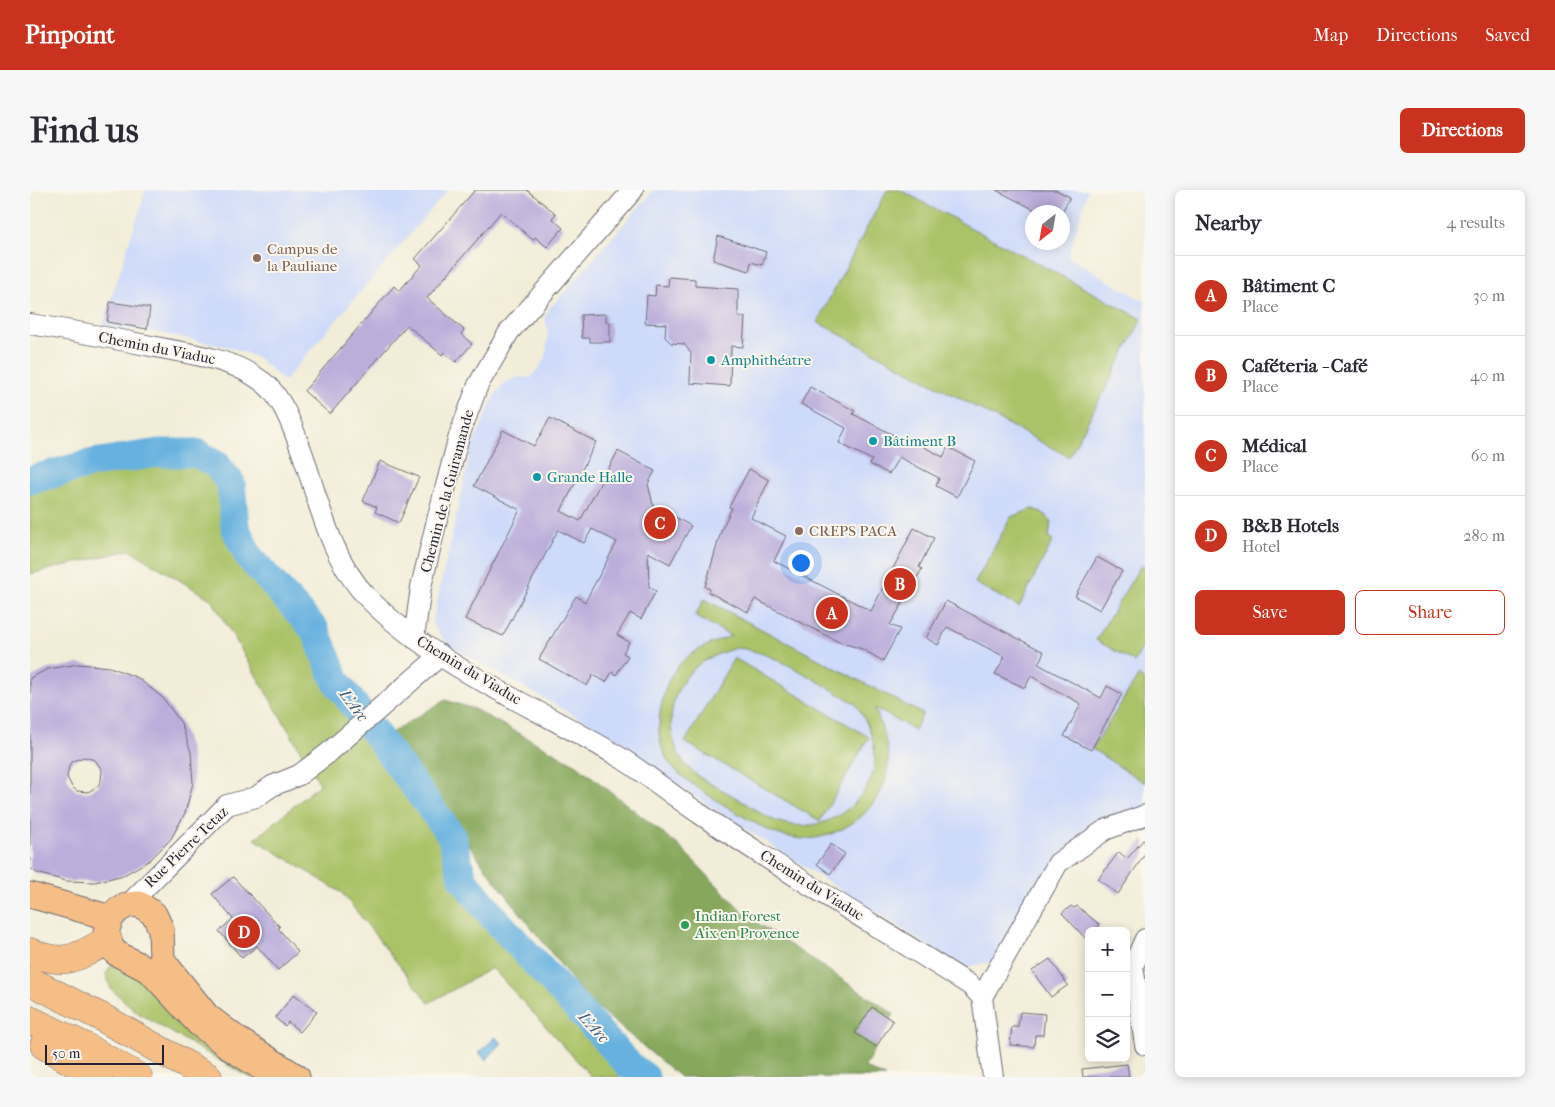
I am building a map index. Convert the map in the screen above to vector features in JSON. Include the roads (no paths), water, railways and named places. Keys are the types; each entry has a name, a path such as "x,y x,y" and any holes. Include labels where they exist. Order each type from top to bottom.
{"highway":[{"path":"30,952 47,959 61,961 72,958 115,921"},
{"path":"30,981 103,1018 208,1077"},
{"path":"30,1020 84,1046 138,1077"},
{"path":"30,1035 98,1077"}],"main road":[{"path":"30,895 115,921"},
{"path":"115,921 139,904 154,914 161,929 162,960 207,1016 237,1040 297,1077"},
{"path":"115,921 116,953 150,971 199,1024 232,1049 276,1077"},
{"path":"130,960 139,960 154,952 161,937"}],"street":[{"name":"Chemin de la Guiramande","path":"414,638 421,587 436,524 459,436 478,385 509,332 633,190"},
{"name":"Chemin du Viaduc","path":"30,324 97,335 226,362 263,382 280,402 295,434 330,537 342,562 365,595 414,638 622,759 700,815 970,985 982,997"},
{"name":"Rue Pierre Tetaz","path":"115,921 227,805 256,797 268,788 299,775 441,655"},
{"path":"993,1077 982,997 1058,864 1105,830 1145,815"},
{"path":"1145,939 1133,966 1145,1045"}],"water":[{"path":"495,1037 502,1043 486,1060 479,1053"}],"waterway":[{"name":"L'Arc","path":"30,480 93,463 158,453 196,453 216,464 231,483 235,527 249,557 315,630 336,681 451,835 463,879 495,919 630,1066 645,1077"}],"place":[{"name":"Campus de la Pauliane","path":"257,258"},
{"name":"Amphithéatre","path":"711,360"},
{"name":"Bâtiment B","path":"873,441"},
{"name":"Grande Halle","path":"537,477"},
{"name":"Médical","path":"660,523"},
{"name":"CREPS PACA","path":"799,531"},
{"name":"Caféteria - Café","path":"900,584"},
{"name":"Bâtiment C","path":"832,613"},
{"name":"Indian Forest Aix en Provence","path":"685,925"},
{"name":"B&B Hotels","path":"244,932"}]}
